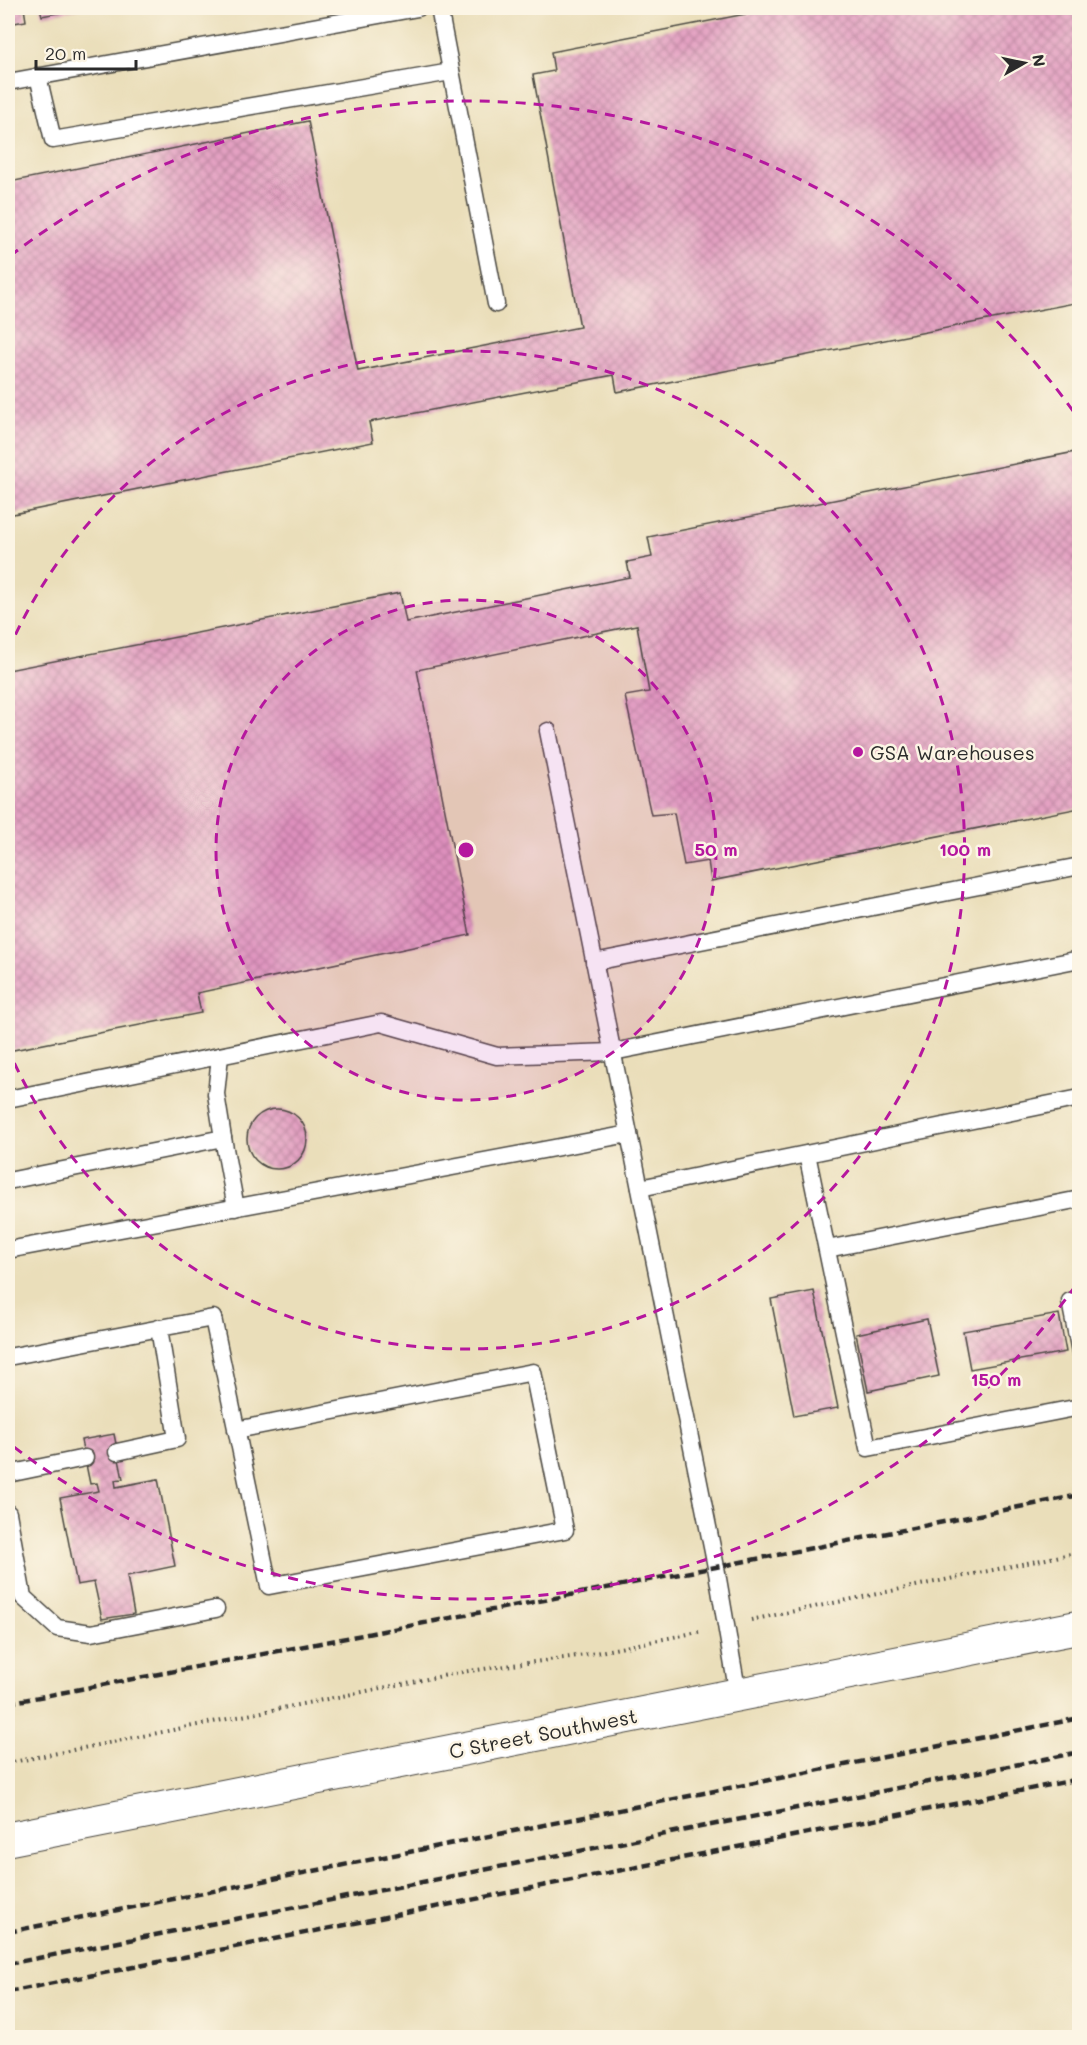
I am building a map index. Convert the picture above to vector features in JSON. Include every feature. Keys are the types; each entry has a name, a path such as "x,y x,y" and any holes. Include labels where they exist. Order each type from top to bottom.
{"main road":[{"name":"C Street Southwest","path":"8,1839 1080,1627"}],"lane":[{"path":"8,82 418,8"},
{"path":"439,8 496,304"},
{"path":"38,76 53,140 451,72"},
{"path":"548,731 725,1614 738,1695"},
{"path":"594,962 1080,866"},
{"path":"8,1099 381,1023 497,1056 613,1052 1080,959"},
{"path":"220,1056 216,1094 236,1208"},
{"path":"640,1188 1080,1098"},
{"path":"8,1250 629,1134"},
{"path":"8,1181 223,1138"},
{"path":"807,1154 868,1448 1080,1407"},
{"path":"826,1250 1080,1199"},
{"path":"1080,1299 1070,1301 1080,1352"},
{"path":"8,1357 213,1318 236,1430 269,1586 565,1530 533,1372 236,1430"},
{"path":"117,1452 177,1439 159,1328"},
{"path":"8,1474 85,1458"},
{"path":"8,1513 23,1597 57,1628 91,1633 216,1609"}],"path":[{"path":"830,1604 1080,1552"},
{"path":"8,1763 462,1672 606,1650"}],"building":[{"path":"8,8 24,8 26,21 8,24"},
{"path":"40,8 79,8 79,9 42,16"},
{"path":"776,8 1080,8 1080,302 617,392 614,375 369,422 373,442 8,515 8,176 10,182 308,121 358,371 580,327 533,75 554,71 551,52"},
{"name":"GSA Warehouses","path":"1080,451 1080,808 711,881 708,861 684,865 674,813 651,815 625,696 649,692 637,625 417,670 470,935 197,993 201,1013 8,1051 8,670 400,593 406,622 630,577 627,562 652,557 648,537"},
{"path":"277,1109 294,1114 302,1122 307,1139 302,1156 294,1164 277,1169 260,1164 252,1156 247,1139 252,1122 260,1114"},
{"path":"814,1291 838,1408 794,1416 771,1299"},
{"path":"1059,1314 1066,1352 970,1369 963,1331"},
{"path":"927,1319 939,1376 868,1391 856,1334"},
{"path":"114,1434 123,1479 115,1480 116,1487 158,1479 175,1566 127,1576 134,1614 102,1619 94,1582 77,1585 60,1498 99,1491 97,1483 90,1484 81,1440"}],"railway":[{"path":"8,1703 1080,1495"},
{"path":"8,1932 1080,1718"},
{"path":"8,1964 1080,1752"},
{"path":"8,1992 1080,1779"}],"place":[{"name":"GSA Warehouses","path":"858,752"}]}
